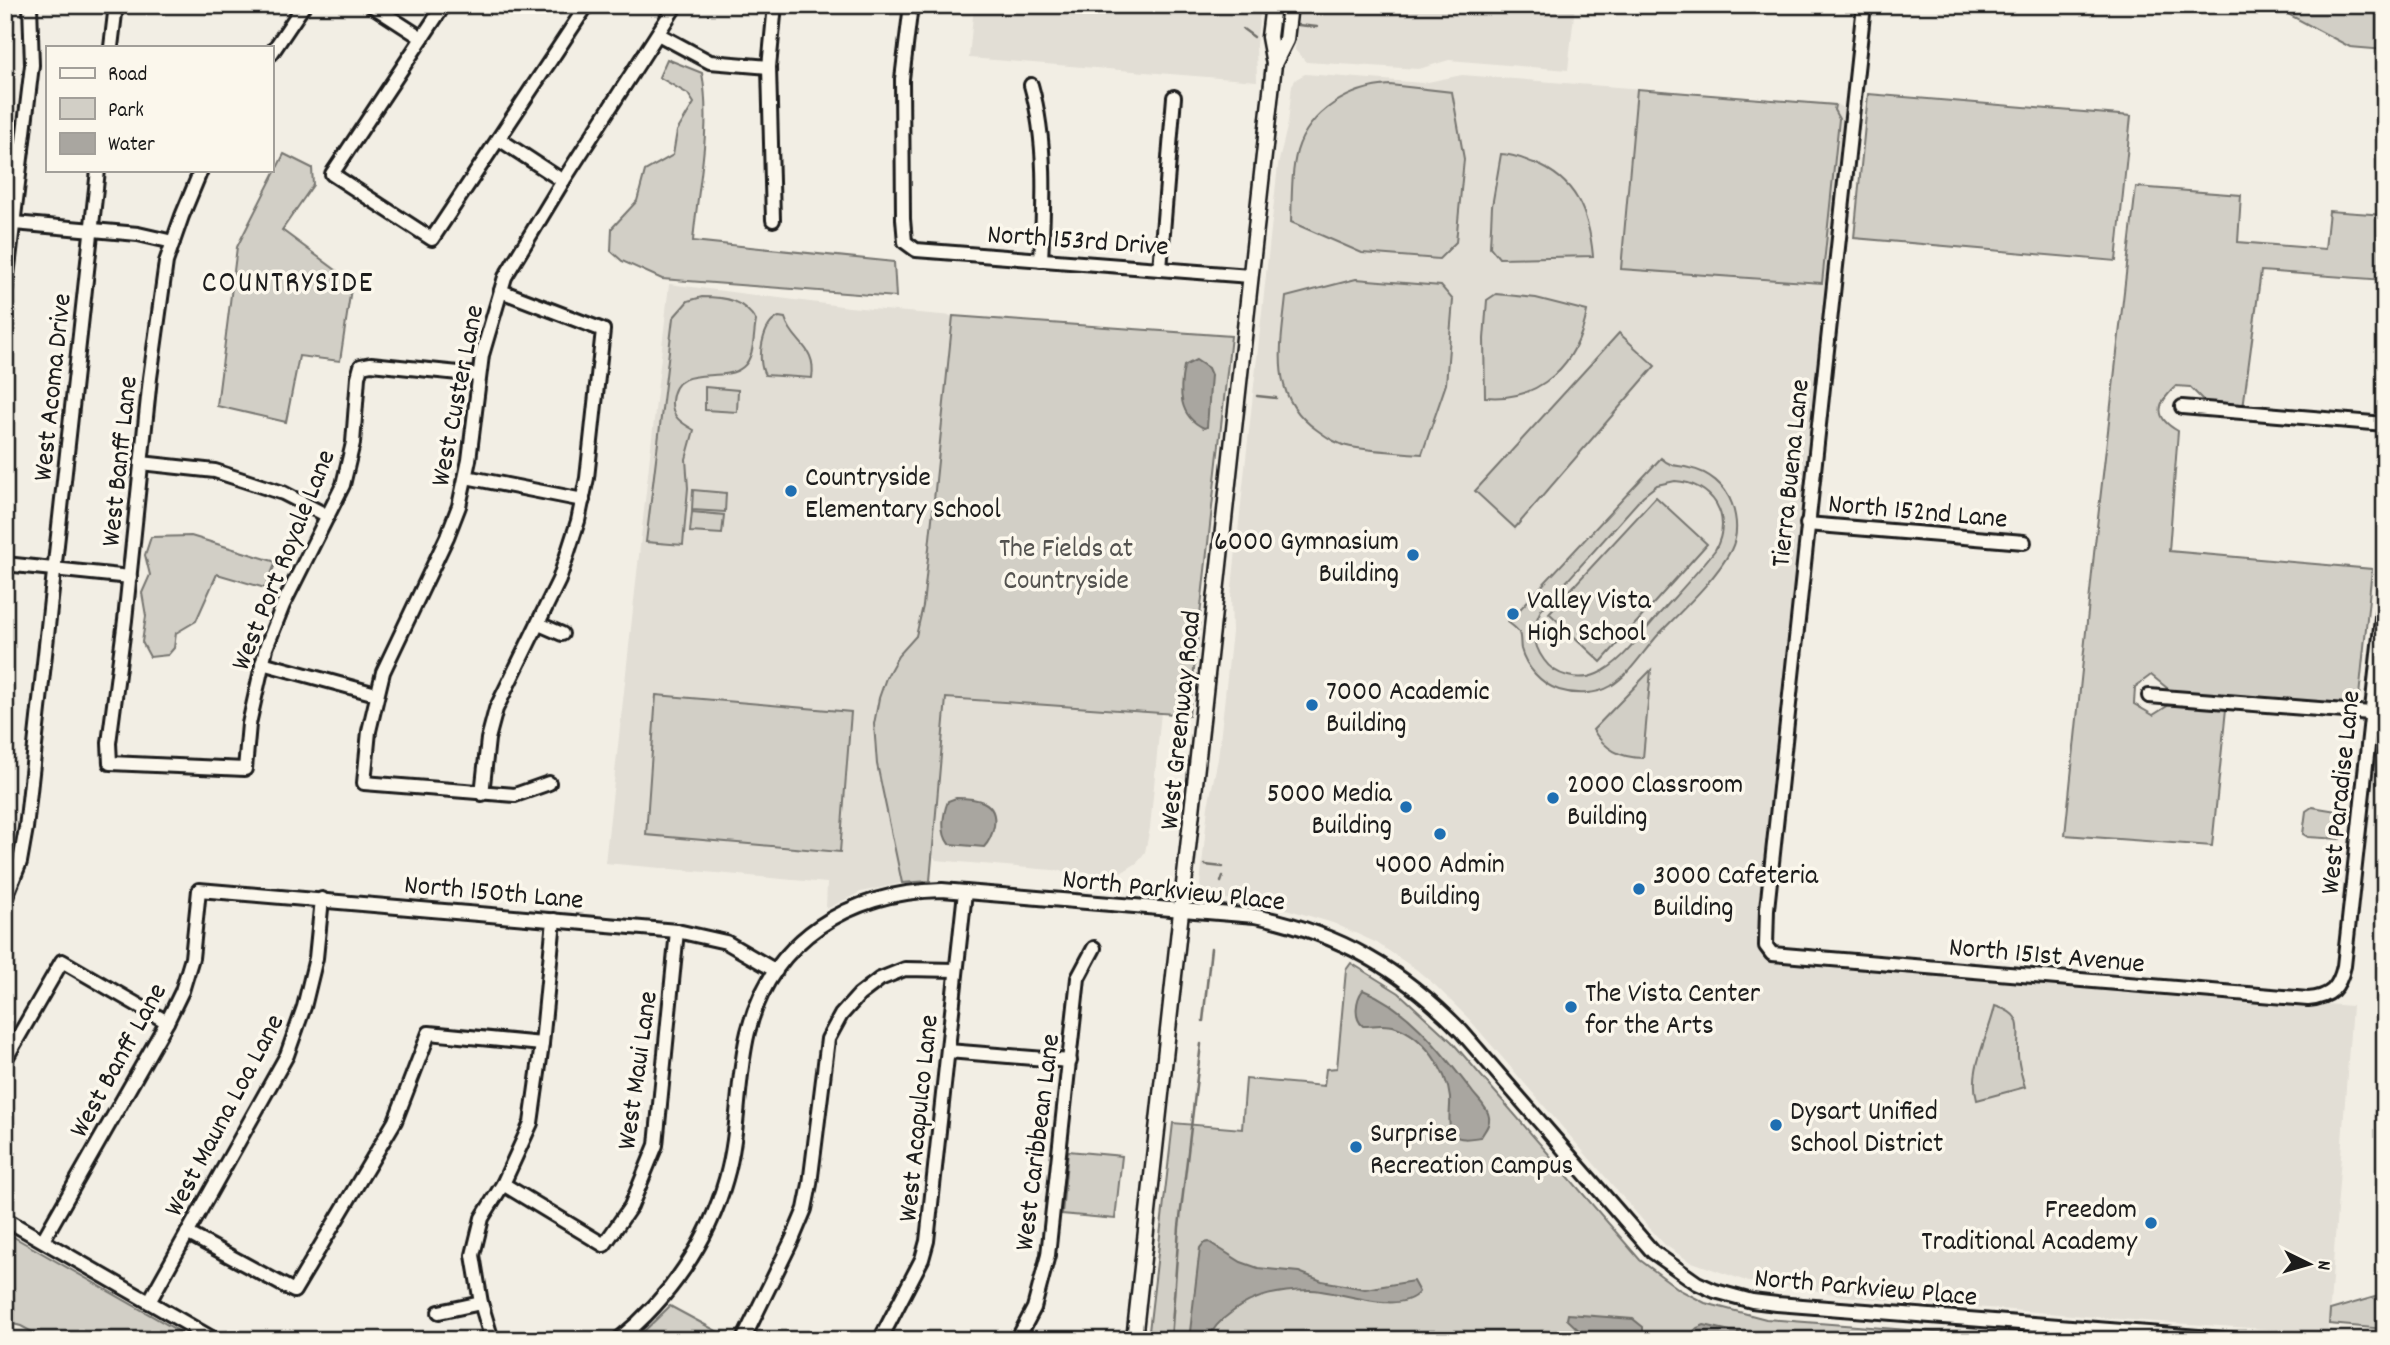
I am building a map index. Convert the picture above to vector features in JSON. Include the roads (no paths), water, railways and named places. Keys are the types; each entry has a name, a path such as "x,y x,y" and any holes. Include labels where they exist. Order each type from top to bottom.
{"main road":[{"name":"West Greenway Road","path":"1134,1340 1274,64 1269,37 1273,5"},
{"name":"West Greenway Road","path":"1274,64 1286,40 1290,5"}],"street":[{"path":"5,293 32,65 30,5"},
{"path":"111,46 116,5"},
{"path":"273,51 304,5"},
{"path":"371,5 422,37"},
{"path":"443,5 332,174 432,239 587,5"},
{"name":"West Custer Lane","path":"482,794 364,783 376,694 388,660 447,537 466,477 478,375 486,337 511,264 676,5"},
{"path":"773,220 768,67 775,5"},
{"name":"North 153rd Drive","path":"911,5 902,79 905,242 916,250 1250,276"},
{"name":"Tierra Buena Lane","path":"1766,946 1767,909 1807,524 1864,5"},
{"path":"658,34 710,62 768,67"},
{"path":"1031,85 1036,104 1045,190 1041,260"},
{"path":"1160,270 1174,97"},
{"path":"499,139 563,181"},
{"path":"5,149 22,150"},
{"name":"West Acoma Drive","path":"6,895 20,862 26,828 99,172"},
{"name":"West Banff Lane","path":"200,172 166,262 150,378 130,577 109,743 110,763 244,769"},
{"path":"14,223 138,234 173,242"},
{"path":"501,291 603,330 583,500 559,580 496,709 488,739 482,794 515,795 549,783"},
{"name":"West Port Royale Lane","path":"244,769 249,724 262,663 283,605 343,485 353,443 361,366 371,364 478,375"},
{"path":"2182,408 2385,424"},
{"path":"141,463 215,471 284,493 328,516"},
{"path":"466,477 583,500"},
{"name":"North 152nd Lane","path":"1807,524 2024,542"},
{"path":"5,564 130,577"},
{"name":"West Paradise Lane","path":"2329,995 2338,987 2344,966 2385,590"},
{"path":"539,624 562,634"},
{"path":"262,663 376,694"},
{"path":"2149,696 2371,713"},
{"name":"West Banff Lane","path":"43,1240 167,1023 182,991 192,958 199,890"},
{"name":"North 150th Lane","path":"199,890 677,931 726,942 776,971"},
{"name":"North Parkview Place","path":"618,1340 663,1297 687,1264 711,1220 732,1154 748,1034 764,992 776,971 794,949 817,928 839,914 886,895 915,891 965,892 1255,916 1291,923 1342,942 1401,976 1461,1031 1639,1239 1675,1269 1715,1291 1752,1301 1777,1304 2237,1340"},
{"name":"West Acapulco Lane","path":"880,1340 922,1259 927,1241 965,892"},
{"name":"West Mauna Loa Lane","path":"149,1302 287,1055 304,1007 316,958 322,899"},
{"path":"492,1340 481,1303 473,1255 482,1218 503,1184 531,1123 554,920"},
{"name":"West Maui Lane","path":"503,1184 604,1245 631,1206 656,1145 677,931"},
{"name":"North 151st Avenue","path":"1766,946 1772,954 1800,958 2308,999 2329,995"},
{"name":"West Caribbean Lane","path":"1017,1340 1034,1308 1048,1255 1079,978 1094,948"},
{"path":"5,1059 62,961 167,1023"},
{"path":"743,1340 792,1240 804,1209 810,1184 828,1039 841,1015 859,995 880,979 905,970 956,970"},
{"path":"187,1233 294,1291 395,1121 429,1033 542,1044"},
{"path":"948,1051 1070,1061"},
{"path":"5,1219 215,1340"},
{"path":"439,1312 481,1303"}],"water":[{"path":"1196,360 1208,368 1211,375 1207,427 1204,428 1189,417 1182,402 1184,366"},
{"path":"956,798 984,802 992,811 994,826 984,847 949,844 946,840 943,829 945,812 948,801"},
{"path":"1363,990 1380,998 1410,1020 1448,1061 1488,1113 1489,1123 1481,1137 1460,1138 1452,1132 1449,1123 1448,1087 1439,1066 1424,1046 1406,1031 1396,1027 1363,1026 1360,1023 1357,1008"},
{"path":"1209,1242 1241,1262 1258,1268 1299,1272 1322,1281 1365,1289 1413,1281 1419,1292 1410,1299 1383,1302 1321,1291 1288,1291 1241,1306 1221,1321 1208,1340 1189,1340 1200,1248"},
{"path":"1568,1314 1633,1319 1643,1327 1643,1340 1589,1340 1567,1319"},
{"path":"1704,1325 1770,1340 1685,1340"}],"waterway":[{"path":"1298,25 1317,27"},
{"path":"1243,29 1254,37"},
{"path":"1257,396 1276,398"},
{"path":"1205,865 1223,867"},
{"path":"1221,882 1223,876"},
{"path":"1203,1021 1211,948"},
{"path":"1171,1340 1179,1227 1201,1044"}],"place":[{"name":"Countryside Elementary School","path":"791,491"},
{"name":"6000 Gymnasium Building","path":"1413,555"},
{"name":"Valley Vista High School","path":"1513,614"},
{"name":"7000 Academic Building","path":"1312,705"},
{"name":"2000 Classroom Building","path":"1553,798"},
{"name":"5000 Media Building","path":"1406,807"},
{"name":"4000 Admin Building","path":"1440,834"},
{"name":"3000 Cafeteria Building","path":"1639,889"},
{"name":"The Vista Center for the Arts","path":"1571,1007"},
{"name":"Dysart Unified School District","path":"1776,1125"},
{"name":"Surprise Recreation Campus","path":"1356,1147"},
{"name":"Freedom Traditional Academy","path":"2151,1223"}],"district":[{"name":"COUNTRYSIDE","path":"288,281"}],"park label":[{"name":"The Fields at Countryside","path":"1066,562"}]}
